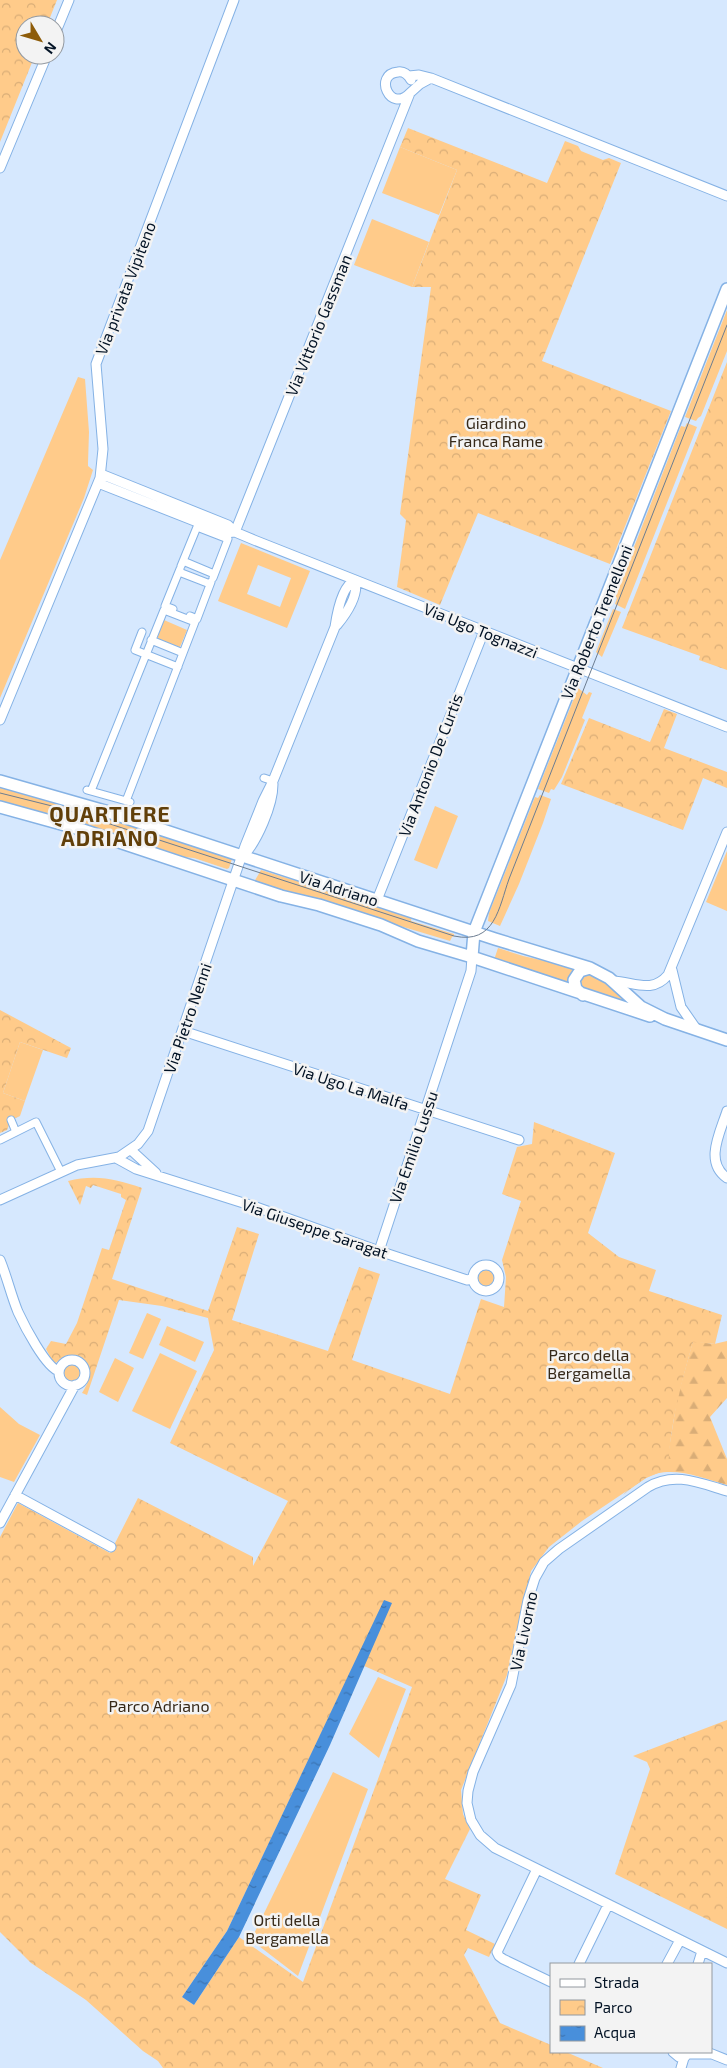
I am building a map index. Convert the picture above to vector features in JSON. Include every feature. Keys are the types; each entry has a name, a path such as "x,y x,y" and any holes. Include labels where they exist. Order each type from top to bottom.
{"street":[{"path":"63,15 69,0"},
{"name":"Via privata Vipiteno","path":"0,720 100,478 103,450 96,364 234,0"},
{"path":"0,168 43,65"},
{"path":"431,78 421,83 405,98 397,99 390,96 387,92 386,80 396,72 409,76 420,75 431,78 724,194"},
{"name":"Via Vittorio Gassman","path":"235,532 410,93 412,84 409,76"},
{"path":"397,99 400,105 400,118"},
{"name":"Via Roberto Tremelloni","path":"472,957 474,932 727,288"},
{"name":"Via Ugo Tognazzi","path":"100,478 225,532 235,532 727,727"},
{"path":"197,527 228,539 212,579 197,619 165,606 197,527"},
{"path":"181,567 212,579"},
{"path":"181,567 212,579"},
{"name":"Via Pietro Nenni","path":"131,1150 142,1140 150,1126 242,856 252,847 270,804 273,781 335,626 346,590 351,582 355,580"},
{"path":"164,610 195,622 128,802 89,791 146,654 164,610"},
{"name":"Via Antonio De Curtis","path":"377,900 484,630"},
{"path":"142,632 135,650 178,667"},
{"path":"151,640 183,653"},
{"path":"264,778 273,781"},
{"name":"Via Adriano","path":"0,781 105,811 590,968 613,981 636,1004 666,1019 727,1040"},
{"name":"Via Adriano","path":"0,807 83,830 301,902 319,904 381,925 418,941 472,957 640,1014 666,1019"},
{"path":"613,981 649,987 662,982 672,970 727,832"},
{"name":"Via Emilio Lussu","path":"379,1251 471,971 472,957"},
{"path":"585,996 576,989 574,980 580,971 590,968"},
{"path":"672,970 681,1008 697,1030"},
{"name":"Via Ugo La Malfa","path":"183,1031 518,1140"},
{"path":"727,1111 718,1139 715,1158 718,1170 727,1178"},
{"path":"11,1120 16,1132"},
{"path":"0,1140 36,1122 59,1172 61,1172"},
{"path":"0,1200 61,1172 88,1162 116,1158 131,1150"},
{"name":"Via Giuseppe Saragat","path":"131,1150 158,1175"},
{"name":"Via Giuseppe Saragat","path":"116,1158 130,1167 256,1207 467,1280 472,1279"},
{"path":"0,1260 23,1322 50,1366 59,1371"},
{"path":"73,1360 81,1364 84,1376 81,1382 75,1385 65,1384 60,1379 59,1371 66,1361 73,1360"},
{"path":"64,1404 65,1384"},
{"path":"0,1523 75,1385"},
{"name":"Via Livorno","path":"727,1491 680,1479 668,1479 656,1483 564,1545 548,1558 538,1572 528,1600 511,1685 473,1772 467,1800 471,1820 477,1831 487,1842 501,1851 727,1963"},
{"path":"15,1495 111,1547"},
{"path":"537,1869 499,1946 499,1956 550,1982"},
{"path":"579,1963 608,1904"},
{"path":"668,1963 680,1940"},
{"path":"698,1963 702,1951"},
{"path":"674,2053 682,2057 688,2054 709,2053 727,2060"},
{"path":"674,2053 680,2068"},
{"path":"680,2068 688,2054"}],"green space":[{"path":"0,0 57,0 51,15 15,15 15,65 31,65 0,142"},
{"name":"Giardino Franca Rame","path":"408,128 547,183 565,141 578,146 581,151 603,160 609,158 621,163 542,361 671,411 610,564 478,513 440,605 397,587 406,520 400,514 431,287 412,287 457,170 400,147"},
{"path":"400,147 457,170 439,215 382,193"},
{"path":"372,219 429,242 412,287 354,265"},
{"path":"727,310 727,351 701,416 696,421 685,417"},
{"path":"727,362 727,670 699,660 700,656 622,628"},
{"path":"78,377 85,379 89,432 88,466 93,470 84,498 0,698 0,560"},
{"path":"687,423 697,427 625,609 615,604 617,598 615,596 681,426 685,427"},
{"path":"241,543 310,571 287,628 218,601","holes":["258,565 291,578 280,607 247,594"]},
{"path":"613,609 621,612 602,657 596,652"},
{"path":"164,620 187,630 180,647 157,639"},
{"path":"578,688 587,695 589,692 592,693 582,718 585,720 562,777 554,790 551,789 549,793 538,789"},
{"path":"664,709 677,714 664,748 727,772 727,788 703,778 683,830 561,784 589,718 650,742"},
{"path":"0,787 66,802 232,859 227,869 194,858 176,856 61,818 0,803"},
{"path":"540,795 551,799 519,884 500,926 488,921 489,913 535,797 538,798"},
{"path":"435,806 458,816 437,869 414,860"},
{"path":"727,851 727,911 706,902"},
{"path":"261,870 290,879 302,880 412,916 411,921 454,934 454,936 450,941 254,882"},
{"path":"498,948 523,956 576,968 571,974 569,986 494,960"},
{"path":"588,973 602,977 632,1005 582,990 579,981 581,977"},
{"path":"0,1010 71,1048 67,1058 20,1042 3,1093 25,1101 20,1116 11,1120 7,1130 0,1133"},
{"path":"20,1042 43,1050 25,1101 3,1093"},
{"path":"534,1122 615,1153 588,1233 619,1257 656,1270 649,1291 722,1315 715,1344 693,1342 680,1389 669,1452 668,1469 646,1478 582,1521 549,1547 531,1571 507,1675 461,1790 463,1814 470,1829 445,1879 481,1895 466,1930 495,1944 489,1957 468,1948 464,1955 500,2023 550,2045 550,2053 568,2053 603,2068 163,2068 158,2061 143,2051 86,2000 31,1963 0,1932 0,1537 18,1503 110,1553 138,1498 253,1557 253,1566 288,1501 170,1443 214,1350 208,1318 162,1306 119,1300 87,1395 82,1393 89,1378 87,1365 83,1360 73,1357 60,1360 54,1364 46,1349 51,1341 66,1344 77,1323 102,1248 109,1250 126,1200 121,1197 121,1194 93,1185 91,1188 86,1186 80,1205 68,1181 106,1178 142,1188 112,1279 208,1311 237,1227 259,1234 232,1320 328,1351 359,1267 380,1274 352,1360 450,1394 481,1299 504,1307 506,1277 502,1260 521,1201 502,1194 517,1147 532,1144","holes":["355,1662 412,1687 303,1982 239,1937 194,2005 182,1997 227,1931"]},
{"path":"486,1268 493,1271 496,1278 493,1285 486,1288 479,1285 476,1278 479,1271"},
{"path":"147,1313 161,1319 143,1359 129,1353"},
{"path":"167,1326 204,1342 195,1362 159,1345"},
{"path":"693,1341 714,1344 727,1341 727,1398 710,1417 727,1459 727,1485 697,1476 665,1472 646,1478 623,1495 669,1449 677,1399"},
{"path":"160,1353 197,1371 170,1429 132,1411"},
{"path":"115,1358 134,1368 118,1402 99,1392"},
{"path":"72,1363 79,1366 82,1373 79,1380 72,1383 65,1380 62,1373 65,1366"},
{"path":"0,1407 19,1424 40,1435 14,1482 0,1477"},
{"path":"378,1677 406,1689 379,1758 349,1734"},
{"path":"727,1720 727,1929 615,1874 650,1769 647,1762 633,1756"},
{"name":"Orti della Bergamella","path":"333,1772 368,1789 298,1976 251,1940"}],"water":[{"path":"384,1600 392,1603 330,1745 239,1937 194,2005 182,1997 227,1931"}],"tram line":[{"path":"0,793 64,809 454,936 468,937 478,935 487,929 498,912 509,879 727,325"}],"district":[{"name":"QUARTIERE ADRIANO","path":"110,825"}],"park label":[{"name":"Parco della Bergamella","path":"589,1363"},
{"name":"Parco Adriano","path":"159,1705"}]}
